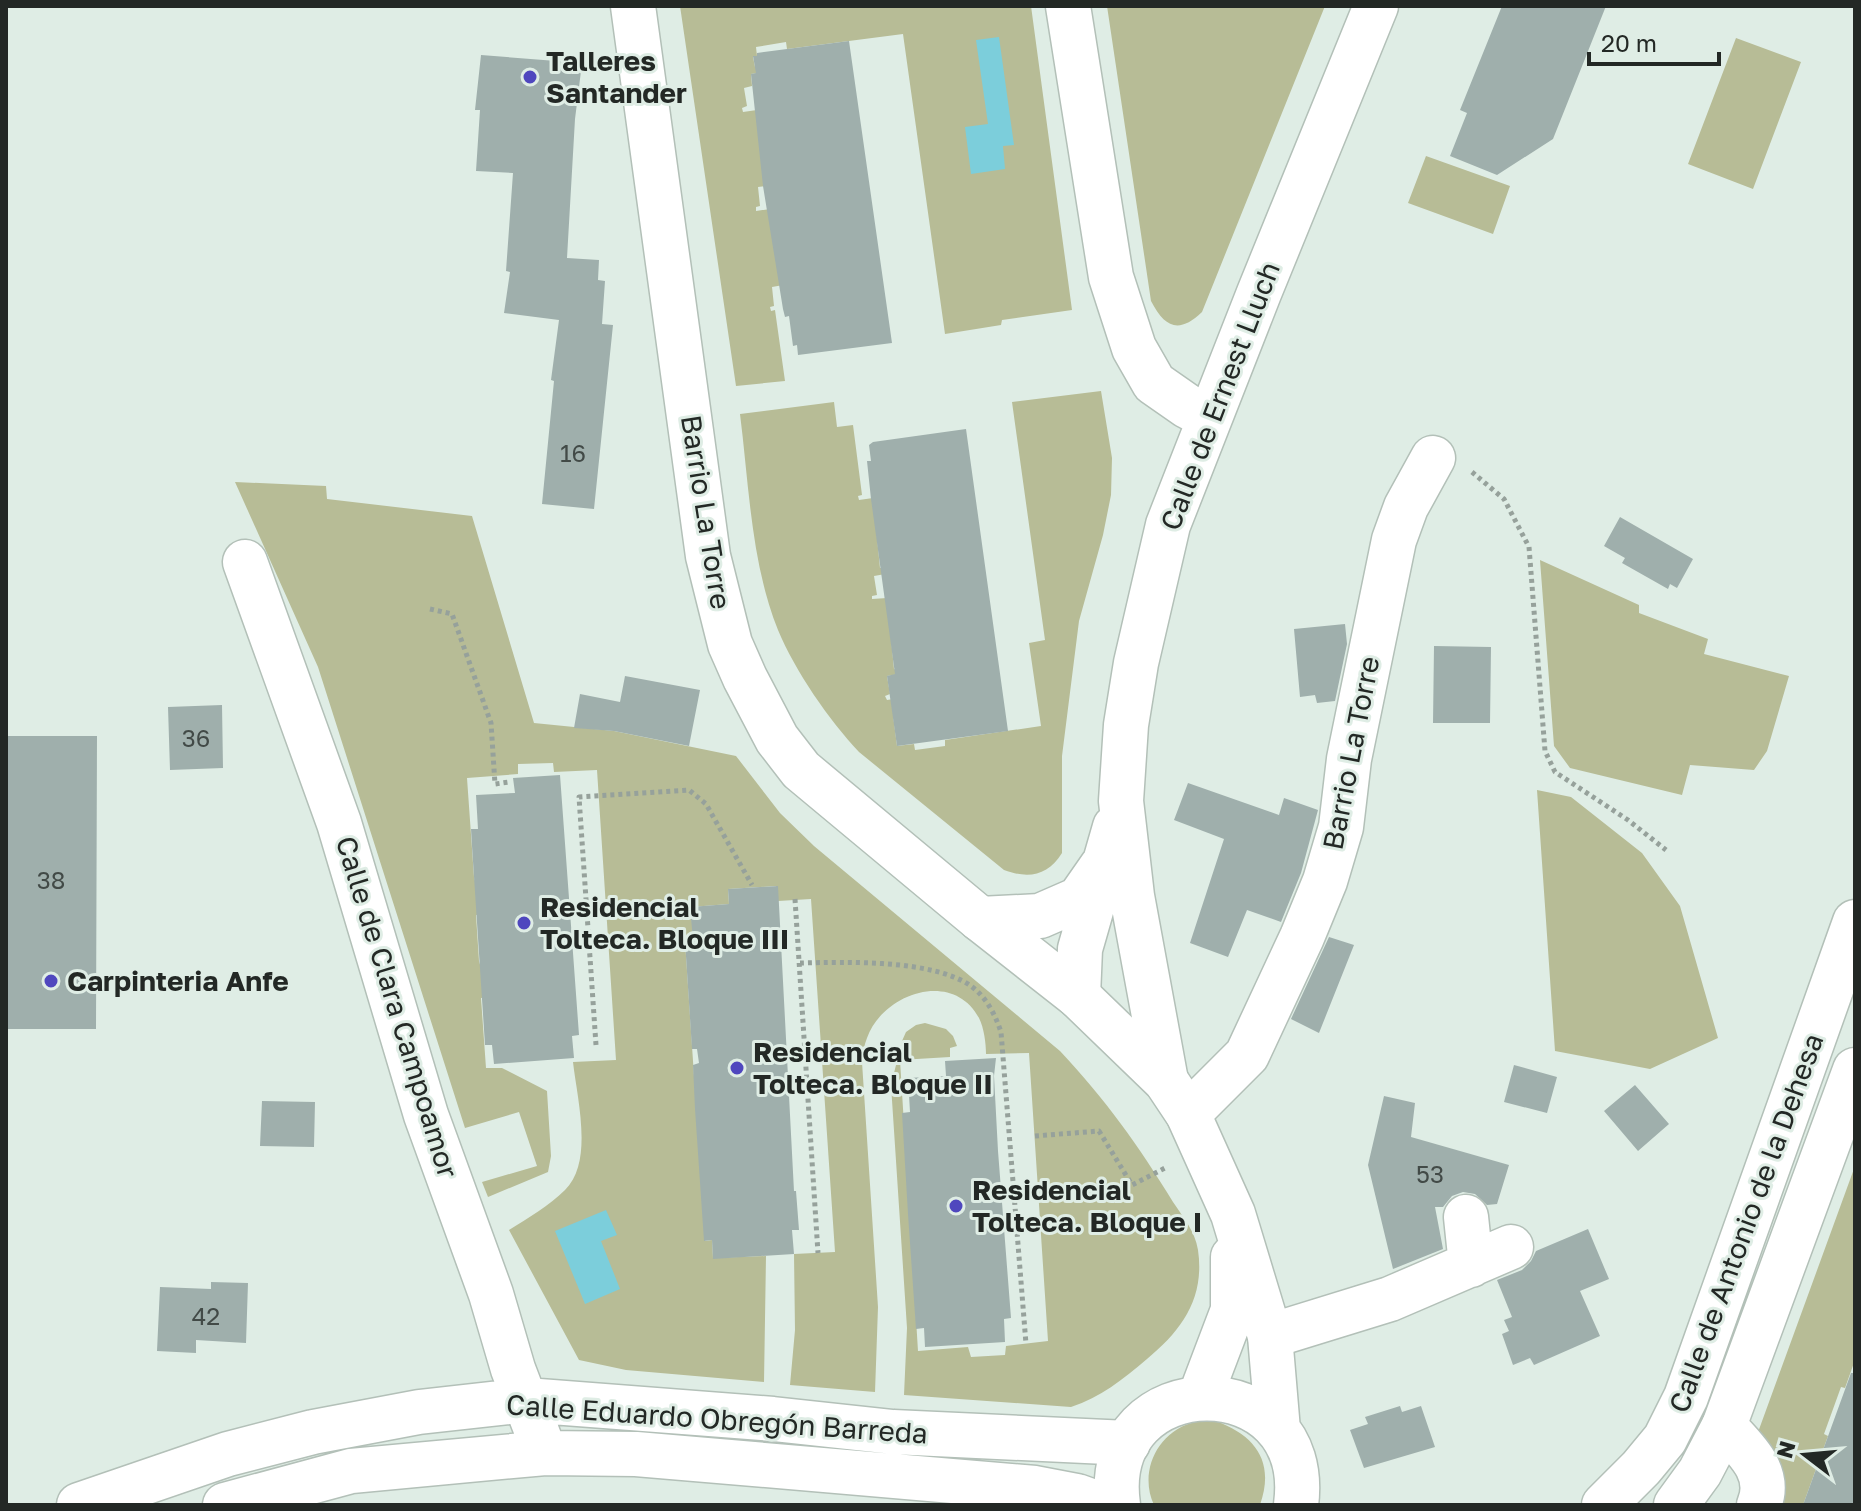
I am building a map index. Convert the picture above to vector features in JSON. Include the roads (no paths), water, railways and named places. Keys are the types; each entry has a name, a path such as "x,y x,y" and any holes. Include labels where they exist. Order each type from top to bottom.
{"street":[{"name":"Barrio La Torre","path":"633,6 708,556 730,644 764,718 801,770 1078,996 1125,1039 1177,1097 1233,1214 1270,1336 1278,1430"},
{"path":"1068,6 1111,277 1134,348 1154,383 1210,418"},
{"name":"Calle de Ernest Lluch","path":"1078,996 1080,949 1121,801 1126,725 1151,594 1168,525 1376,6"},
{"name":"Barrio La Torre","path":"1177,1097 1247,1055 1325,881 1341,827 1349,759 1394,540 1406,507 1433,458"},
{"name":"Calle de Clara Campoamor","path":"245,562 339,823 426,1115 545,1453"},
{"name":"Calle de Ernest Lluch","path":"1121,801 1132,896 1177,1097"},
{"name":"Calle de Ernest Lluch","path":"980,919 1040,916 1079,899 1106,861"},
{"name":"Calle de Ernest Lluch","path":"1078,996 1108,967 1132,896"},
{"name":"Calle de Antonio de la Dehesa","path":"1604,1505 1665,1439 1686,1397 1855,922"},
{"name":"Calle de Antonio de la Dehesa","path":"1676,1505 1700,1472 1724,1426 1855,1070"},
{"name":"Barrio La Torre","path":"1200,1397 1233,1310 1233,1214"},
{"path":"1466,1217 1471,1265"},
{"path":"1270,1336 1390,1299 1511,1247"},
{"name":"Barrio La Torre","path":"1118,1505 1120,1459 1141,1425 1158,1410 1179,1401 1215,1396 1256,1411 1278,1430 1294,1460 1303,1501"},
{"name":"Calle Eduardo Obregón Barreda","path":"79,1505 228,1454 313,1432 419,1412 526,1400 773,1419 893,1432 1128,1443"},
{"path":"1724,1426 1756,1461 1762,1498 1759,1505"},
{"name":"Calle Eduardo Obregón Barreda","path":"225,1505 351,1471 545,1453 636,1454 1035,1488 1077,1496 1102,1505"}],"water":[{"path":"999,37 1014,145 1003,146 1005,169 971,174 965,127 988,124 976,40"},
{"path":"606,1210 617,1235 601,1241 620,1289 585,1304 555,1231"}],"place":[{"name":"Talleres Santander","path":"530,77"},
{"name":"Residencial Tolteca. Bloque III","path":"524,923"},
{"name":"Carpinteria Anfe","path":"51,981"},
{"name":"Residencial Tolteca. Bloque II","path":"737,1068"},
{"name":"Residencial Tolteca. Bloque I","path":"956,1206"}]}
